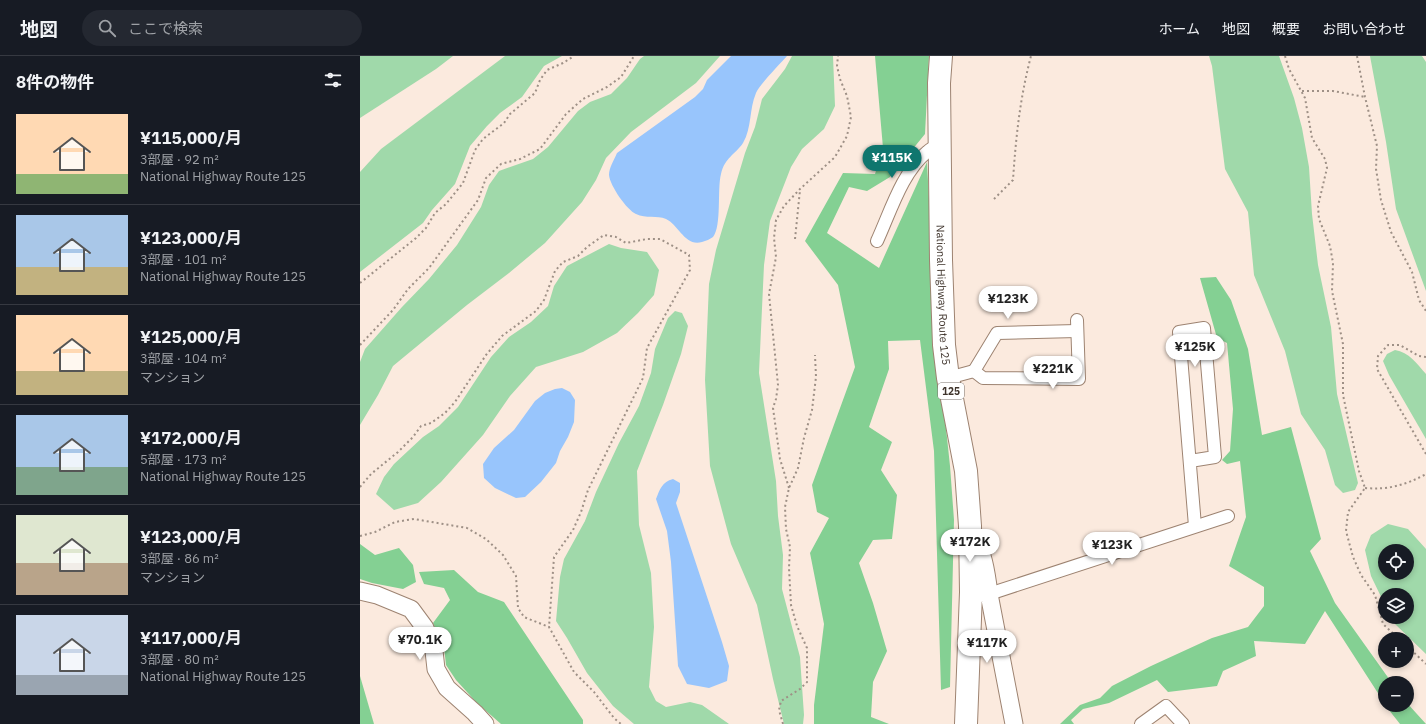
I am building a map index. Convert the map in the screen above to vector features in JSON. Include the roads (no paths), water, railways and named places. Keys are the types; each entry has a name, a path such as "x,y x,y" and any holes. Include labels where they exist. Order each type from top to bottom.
{"highway":[{"name":"National Highway Route 125","path":"941,56 939,83 942,316 948,378 966,471 970,526 980,593 966,724"}],"street":[{"path":"877,241 899,191 913,168 926,152 940,143"},
{"path":"948,378 974,371 996,333 1077,325 1079,379 983,378 974,371"},
{"path":"1190,461 1215,457 1204,328 1180,332 1195,526"},
{"path":"1014,724 980,593 1228,516"},
{"path":"360,591 377,595 411,610 425,628 434,651 436,669 447,688 485,724"},
{"path":"1144,723 1166,706 1183,724"}],"water":[{"path":"731,56 787,56 758,89 752,105 746,137 723,168 720,181 716,232 713,237 703,242 696,243 682,235 671,222 666,219 659,217 648,217 632,212 612,185 609,172 617,153 695,97 703,89 707,80"},
{"path":"562,388 570,392 575,400 574,422 556,463 541,482 525,497 516,498 495,488 484,478 483,464 494,448 514,430 535,401 545,393"},
{"path":"673,479 680,483 680,492 676,503 729,666 727,681 709,688 687,684 678,666 671,562 667,531 656,499 664,484"}]}
